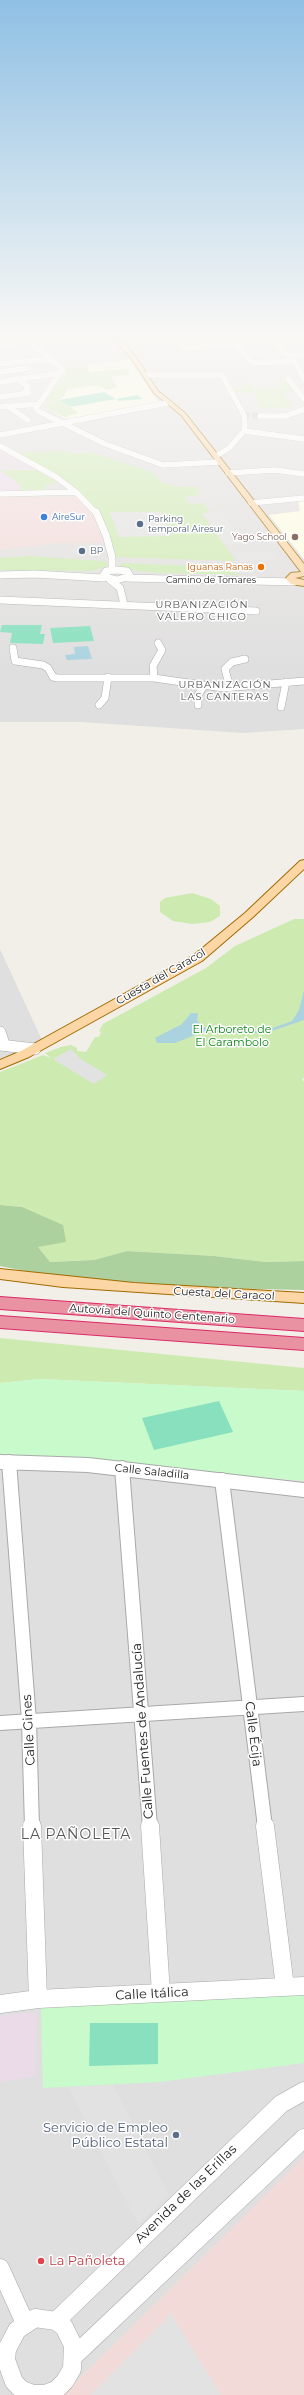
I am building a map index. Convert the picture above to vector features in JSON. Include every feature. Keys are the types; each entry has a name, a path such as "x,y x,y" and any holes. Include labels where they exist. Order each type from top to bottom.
{"highway":[{"name":"Autovía del Quinto Centenario","path":"0,1303 304,1325"},
{"name":"Autovía del Quinto Centenario","path":"0,1322 304,1344"}],"main road":[{"path":"208,447 298,563 299,577 304,589"},
{"name":"Cuesta del Caracol","path":"0,1065 35,1049 198,958 249,915 304,863"},
{"name":"Cuesta del Caracol","path":"0,1274 104,1286 304,1298"}],"street":[{"path":"1,447 56,477 76,492 95,510 107,538 112,557 112,570 106,577"},
{"path":"113,447 163,465 218,459 230,447"},
{"path":"228,473 275,470 304,474"},
{"path":"0,494 76,492"},
{"path":"251,503 304,498"},
{"path":"112,570 127,577"},
{"path":"0,571 106,577 120,588 124,604"},
{"path":"0,576 34,574 127,577"},
{"path":"120,588 127,577"},
{"name":"Camino de Tomares","path":"127,577 299,577"},
{"path":"0,600 124,604 256,611"},
{"path":"154,678 153,664 162,650 158,643"},
{"path":"13,648 15,661 42,665 48,668 54,677 154,678 204,686 230,688 304,681"},
{"path":"230,688 225,670 232,662 245,659"},
{"path":"98,705 105,698 108,677"},
{"path":"280,707 286,682"},
{"path":"198,705 198,695 204,686"},
{"path":"0,1032 2,1044 35,1049"},
{"name":"Calle Saladilla","path":"5,1462 59,1462 304,1490"},
{"name":"Calle Gines","path":"5,1462 30,1721 38,1998"},
{"name":"Calle Fuentes de Andalucía","path":"122,1468 142,1714 161,1993"},
{"name":"Calle Écija","path":"222,1480 285,1987"},
{"path":"0,1723 304,1704"},
{"name":"Calle Itálica","path":"0,2004 38,1998 304,1986"},
{"name":"Avenida de las Erillas","path":"56,2321 281,2104 304,2091"},
{"path":"74,2356 304,2138"},
{"path":"0,2268 25,2323"},
{"path":"35,2318 46,2318 56,2321 70,2336 74,2356 72,2369 65,2381 56,2390 45,2394 32,2394 22,2390 14,2382 3,2363 11,2339 25,2323 35,2318"}],"shaded area":[{"path":"0,447 304,447 304,729 243,733 81,722 0,722"},
{"path":"0,447 37,470 1,470 21,486 20,492 0,492"},
{"name":"AireSur","path":"0,497 81,497 95,510 108,543 60,543 0,550"},
{"name":"Yago School","path":"304,500 304,559 269,515 300,511 298,501"},
{"name":"Parking temporal Airesur","path":"110,512 162,512 170,536 119,537"},
{"path":"221,512 246,544 224,544 202,513"},
{"path":"270,551 280,559 240,562 235,553"},
{"path":"0,949 42,1040 0,1059"},
{"path":"71,1049 81,1059 107,1075 94,1084 53,1059"},
{"path":"0,1459 52,1459 304,1481 304,2158 63,2395 0,2395"},
{"path":"36,2012 35,2076 0,2082 0,2016"},
{"path":"113,2085 169,2195 138,2224 68,2087"},
{"path":"304,2157 304,2395 63,2395"},
{"path":"171,2314 221,2395 90,2395"}],"green space":[{"path":"63,451 76,454 91,452 152,472 163,483 182,487 197,487 200,495 184,497 190,504 204,503 210,512 202,514 236,561 112,557 95,510 76,492 11,453"},
{"path":"1,470 37,470 58,483 46,485 44,492 20,492 21,486"},
{"path":"30,556 103,561 106,562 107,567 91,571 0,570 0,558"},
{"path":"122,563 219,567 242,575 159,573 132,570 120,566"},
{"path":"2,625 42,625 40,634 45,634 43,644 10,643 12,633 0,632"},
{"path":"90,626 94,641 53,643 50,628"},
{"path":"192,893 211,899 220,906 220,916 210,922 192,924 173,921 160,912 160,902 165,898"},
{"name":"El Arboreto de El Carambolo","path":"294,919 304,919 304,1078 302,1079 304,1082 304,1261 265,1262 214,1256 127,1251 94,1260 50,1262 38,1247 22,1207 0,1205 0,1072 43,1055 51,1058 45,1053 61,1047 71,1045 77,1048 77,1051 86,1052 95,1037 99,1037 101,1032 99,1031 103,1024 206,968 235,946"},
{"path":"0,1205 22,1207 63,1225 66,1242 38,1247 50,1262 94,1260 127,1251 214,1256 265,1262 304,1261 304,1290 170,1287 25,1271 0,1266"},
{"path":"0,1338 304,1368 304,1391 40,1379 0,1383"},
{"path":"40,1379 304,1391 304,1481 52,1459 0,1459 0,1383"},
{"path":"219,1401 233,1432 154,1450 142,1418"},
{"path":"304,1994 304,2063 160,2082 43,2088 41,2005"},
{"path":"90,2023 158,2023 158,2064 89,2066"}],"water":[{"path":"88,646 92,659 67,660 65,655 75,654 74,647"},
{"path":"304,990 304,1020 266,1033 226,1033 205,1031 175,1043 157,1043 155,1038 182,1024 191,1013 198,1013 197,1020 202,1026 208,1029 264,1031 292,1021 299,1010"}],"place":[{"name":"AireSur","path":"44,517"},
{"name":"Parking temporal Airesur","path":"140,524"},
{"name":"Yago School","path":"295,537"},
{"name":"BP","path":"82,551"},
{"name":"Iguanas Ranas","path":"261,567"},
{"name":"Servicio de Empleo Público Estatal","path":"176,2135"},
{"name":"La Pañoleta","path":"41,2261"}],"district":[{"name":"URBANIZACIÓN VALERO CHICO","path":"202,610"},
{"name":"URBANIZACIÓN LAS CANTERAS","path":"225,690"},
{"name":"LA PAÑOLETA","path":"76,1835"}]}
